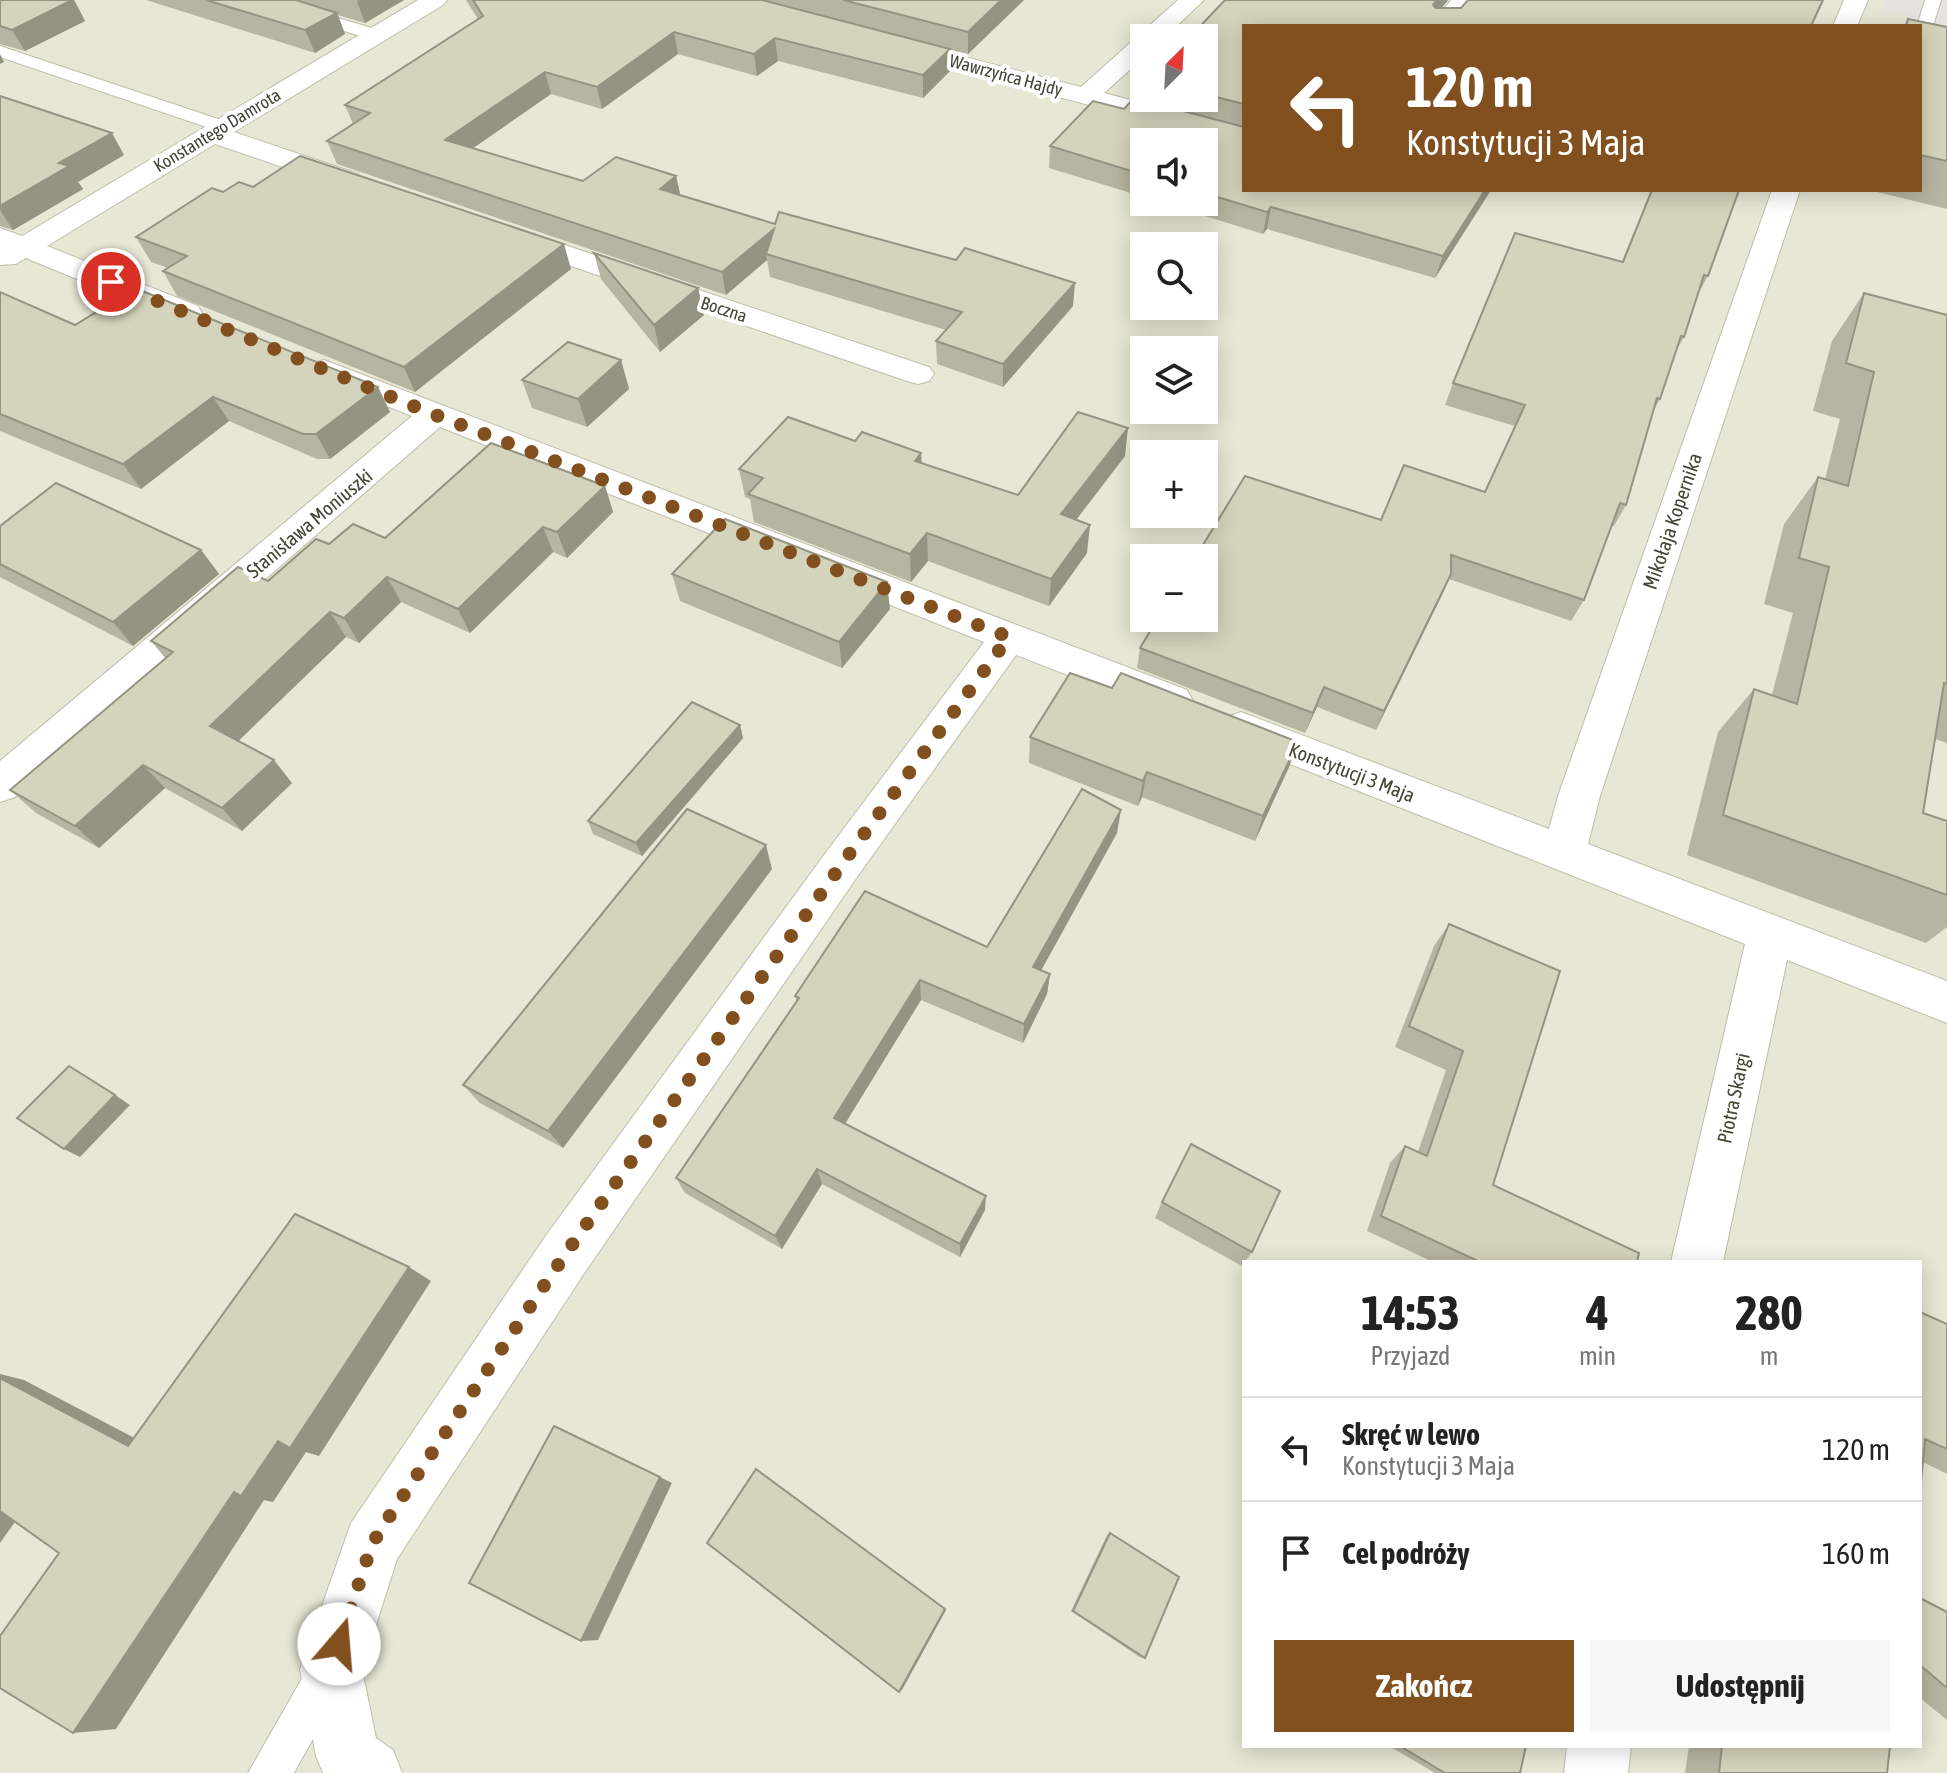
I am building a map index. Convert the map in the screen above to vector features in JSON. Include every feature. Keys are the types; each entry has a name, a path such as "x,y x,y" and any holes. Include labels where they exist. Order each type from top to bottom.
{"street":[{"name":"Konstantego Damrota","path":"8,249 218,130 435,0"},
{"path":"1165,24 1192,0"},
{"path":"1444,24 1463,0"},
{"path":"1846,24 1856,0"},
{"name":"Wawrzyńca Hajdy","path":"872,40 1242,137"},
{"path":"1086,96 1130,57"},
{"path":"218,130 372,188"},
{"name":"Mikołaja Kopernika","path":"1564,854 1584,782 1785,192"},
{"name":"Boczna","path":"488,228 918,374"},
{"path":"8,249 214,324"},
{"name":"Konstytucji 3 Maja","path":"287,354 433,414 1947,1002"},
{"name":"Stanisława Moniuszki","path":"0,785 419,430 433,414"},
{"path":"370,1773 348,1756 331,1669 372,1544 564,1256 842,864 1009,637"},
{"name":"Piotra Skargi","path":"1697,1260 1770,934"},
{"path":"1596,1773 1599,1748"}],"lane":[{"path":"260,0 376,35"},
{"path":"1925,44 1933,0"},
{"path":"0,51 218,130"},
{"path":"270,1773 331,1669"}],"shaded area":[{"path":"0,0 1947,0 1947,1773 0,1773"},
{"path":"1886,0 1947,0 1947,57 1922,28 1922,24 1903,24 1906,16 1883,11"}],"building":[{"path":"0,0 72,0 12,30 0,26"},
{"path":"206,0 296,0 337,13 305,30"},
{"path":"473,0 762,0 950,49 923,75 775,38 754,54 674,32 597,87 545,72 445,140 583,181 616,157 676,176 660,189 775,224 779,212 956,260 965,248 1075,283 1003,364 936,341 962,312 766,254 774,229 722,272 327,141 370,113 345,105 483,16"},
{"path":"843,0 1001,0 968,32"},
{"path":"1225,0 1437,0 1433,5 1436,8 1461,8 1468,0 1823,0 1812,24 1242,24 1242,104 1218,98 1218,24 1202,24"},
{"path":"1908,19 1947,27 1947,161 1922,155 1922,24 1907,24"},
{"path":"0,96 112,133 59,163 69,166 0,206"},
{"path":"1093,101 1124,109 1130,102 1130,112 1187,112 1242,126 1242,192 1484,192 1443,256 1271,207 1267,212 1218,197 1218,128 1130,128 1130,171 1050,146"},
{"path":"300,156 564,244 404,367 163,271 187,256 136,237 212,188 223,192 239,182 253,187"},
{"path":"1651,192 1738,192 1708,276 1704,275 1660,399 1657,398 1626,505 1620,503 1584,600 1451,555 1451,574 1384,711 1324,687 1313,713 1140,648 1150,632 1218,632 1218,544 1204,544 1213,528 1218,528 1218,520 1245,476 1381,520 1404,465 1485,492 1525,405 1453,383 1515,233 1623,262"},
{"path":"594,253 698,288 654,325"},
{"path":"135,288 378,387 316,434 303,434 213,397 123,464 0,414 0,292 75,325"},
{"path":"1864,293 1947,315 1947,684 1944,683 1923,813 1947,821 1947,895 1723,815 1754,689 1797,704 1829,567 1799,558 1818,477 1848,486 1874,372 1846,363"},
{"path":"568,342 621,360 578,399 522,380"},
{"path":"1078,412 1128,428 1061,514 1090,525 1051,579 927,533 910,554 748,494 763,478 739,469 788,417 855,441 862,432 921,453 915,461 1018,495"},
{"path":"491,443 605,486 557,532 543,527 458,609 387,577 344,618 330,612 210,726 274,760 222,808 143,765 75,826 10,790 173,652 151,641 238,567 268,581 316,539 329,544 353,524 385,538"},
{"path":"56,483 201,550 113,622 0,564 0,526"},
{"path":"725,519 887,582 839,642 672,574"},
{"path":"1070,673 1112,688 1121,673 1298,742 1263,816 1147,772 1143,781 1030,737"},
{"path":"692,702 740,725 636,843 588,821"},
{"path":"1082,789 1121,810 1033,967 1050,974 1024,1024 920,980 834,1118 986,1196 960,1244 817,1169 775,1236 676,1178 799,998 795,996 865,891 987,947"},
{"path":"687,809 766,845 548,1131 463,1085"},
{"path":"1449,924 1560,971 1493,1185 1639,1253 1637,1260 1476,1260 1381,1216 1405,1146 1427,1156 1463,1051 1409,1026"},
{"path":"69,1066 115,1095 64,1149 17,1118"},
{"path":"1191,1144 1280,1191 1252,1252 1162,1202"},
{"path":"295,1214 409,1267 290,1448 278,1441 241,1496 234,1492 73,1733 0,1688 0,1636 59,1553 0,1511 0,1378 128,1446"},
{"path":"1922,1313 1947,1324 1947,1449 1925,1439 1922,1471"},
{"path":"554,1426 660,1477 581,1641 469,1583"},
{"path":"756,1469 945,1609 899,1692 707,1543"},
{"path":"1110,1533 1179,1577 1145,1658 1073,1611"},
{"path":"1922,1599 1947,1612 1947,1688 1922,1667"},
{"path":"1403,1748 1526,1748 1520,1773 1445,1773"},
{"path":"1722,1748 1890,1748 1887,1773 1719,1773"}],"route":[{"path":"111,282 433,414 1009,637 842,864 564,1256 389,1517 372,1544 339,1644"}]}
